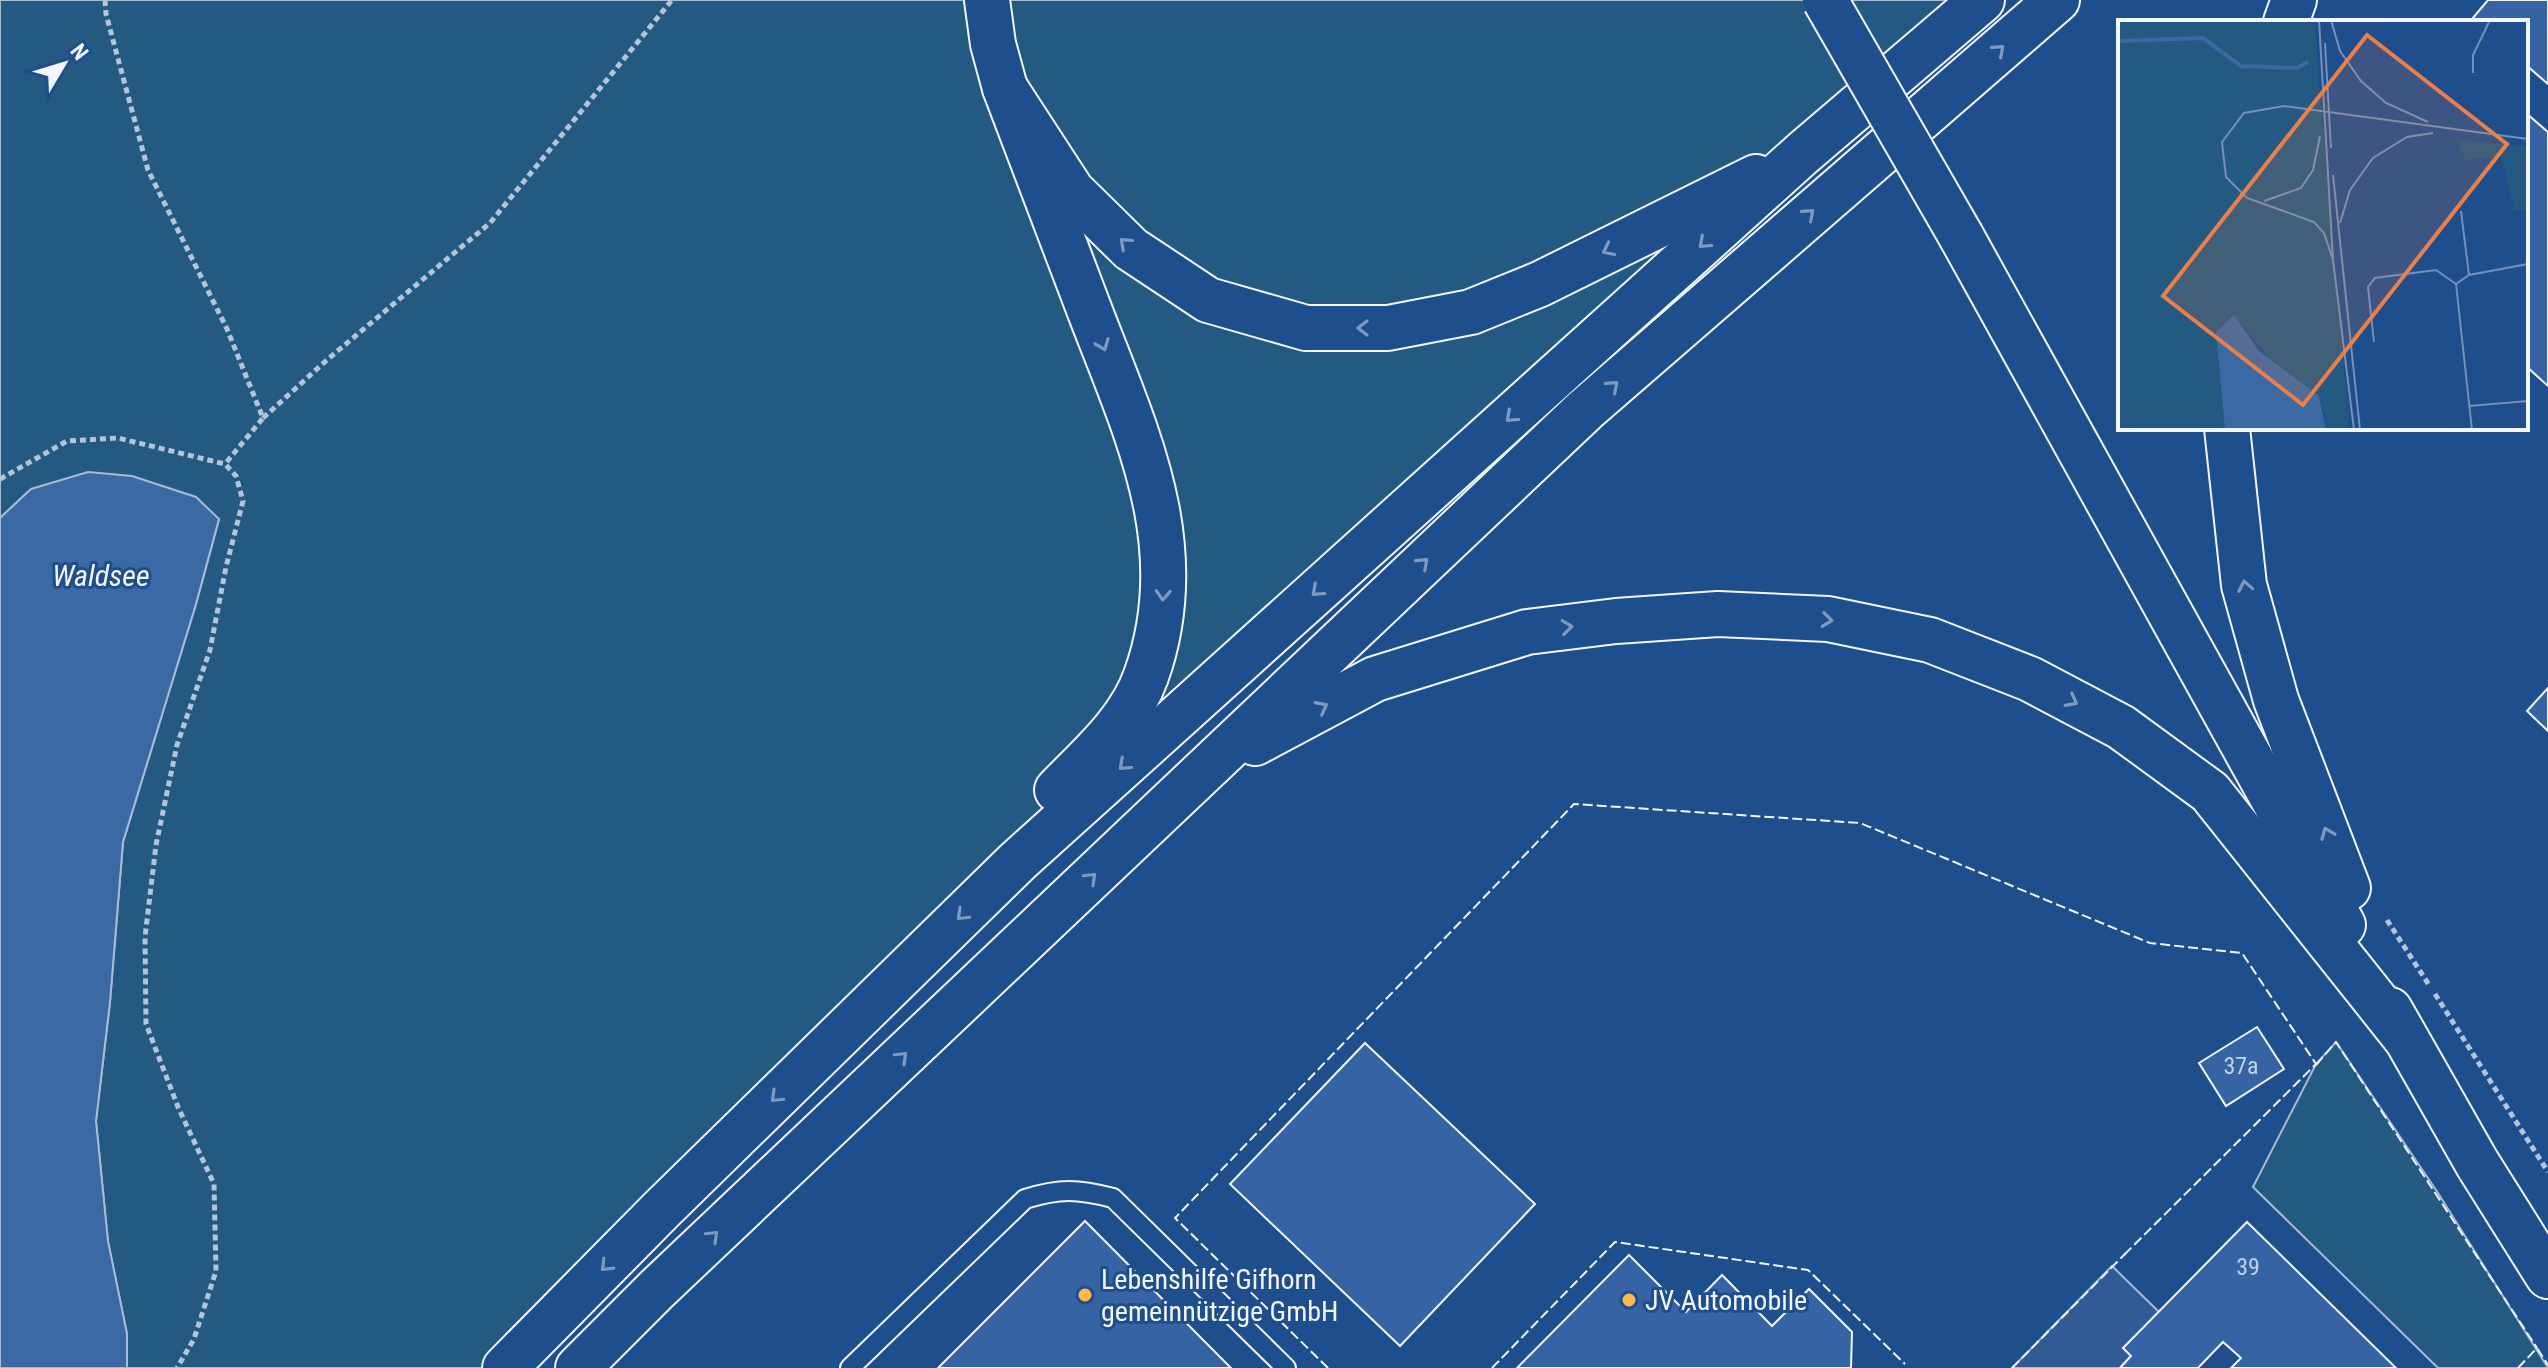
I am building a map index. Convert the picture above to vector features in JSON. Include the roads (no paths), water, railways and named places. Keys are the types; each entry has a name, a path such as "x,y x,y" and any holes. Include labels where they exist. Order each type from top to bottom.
{"highway":[{"path":"987,0 993,44 1005,88 1139,440 1158,505 1164,567 1161,621 1145,679 1123,720 1056,791 1018,861"},
{"path":"1825,0 1961,236 2404,1036 2477,1163 2548,1276"},
{"path":"505,1368 661,1210 1018,861 1803,153 1982,0"},
{"path":"578,1368 657,1289 1585,410 2057,0"},
{"path":"2287,20 2294,0"},
{"path":"1005,88 1072,191 1131,249 1208,300 1306,328 1388,328 1471,312 1540,284 1803,153"},
{"path":"2227,430 2244,585 2276,700 2404,1036"},
{"path":"1204,770 1375,679 1527,632 1616,621 1718,614 1828,619 1930,640 2030,679 2121,727 2210,792 2404,1036"}],"lane":[{"path":"850,1368 1025,1199 1054,1190 1084,1190 1113,1198 1286,1368"}],"water":[{"name":"Waldsee","path":"88,472 132,476 196,497 219,519 123,842 110,1002 96,1121 108,1241 127,1334 127,1368 0,1368 0,518 31,489"}],"place":[{"name":"Lebenshilfe Gifhorn gemeinnützige GmbH","path":"1085,1295"},
{"name":"JV Automobile","path":"1629,1300"}]}
